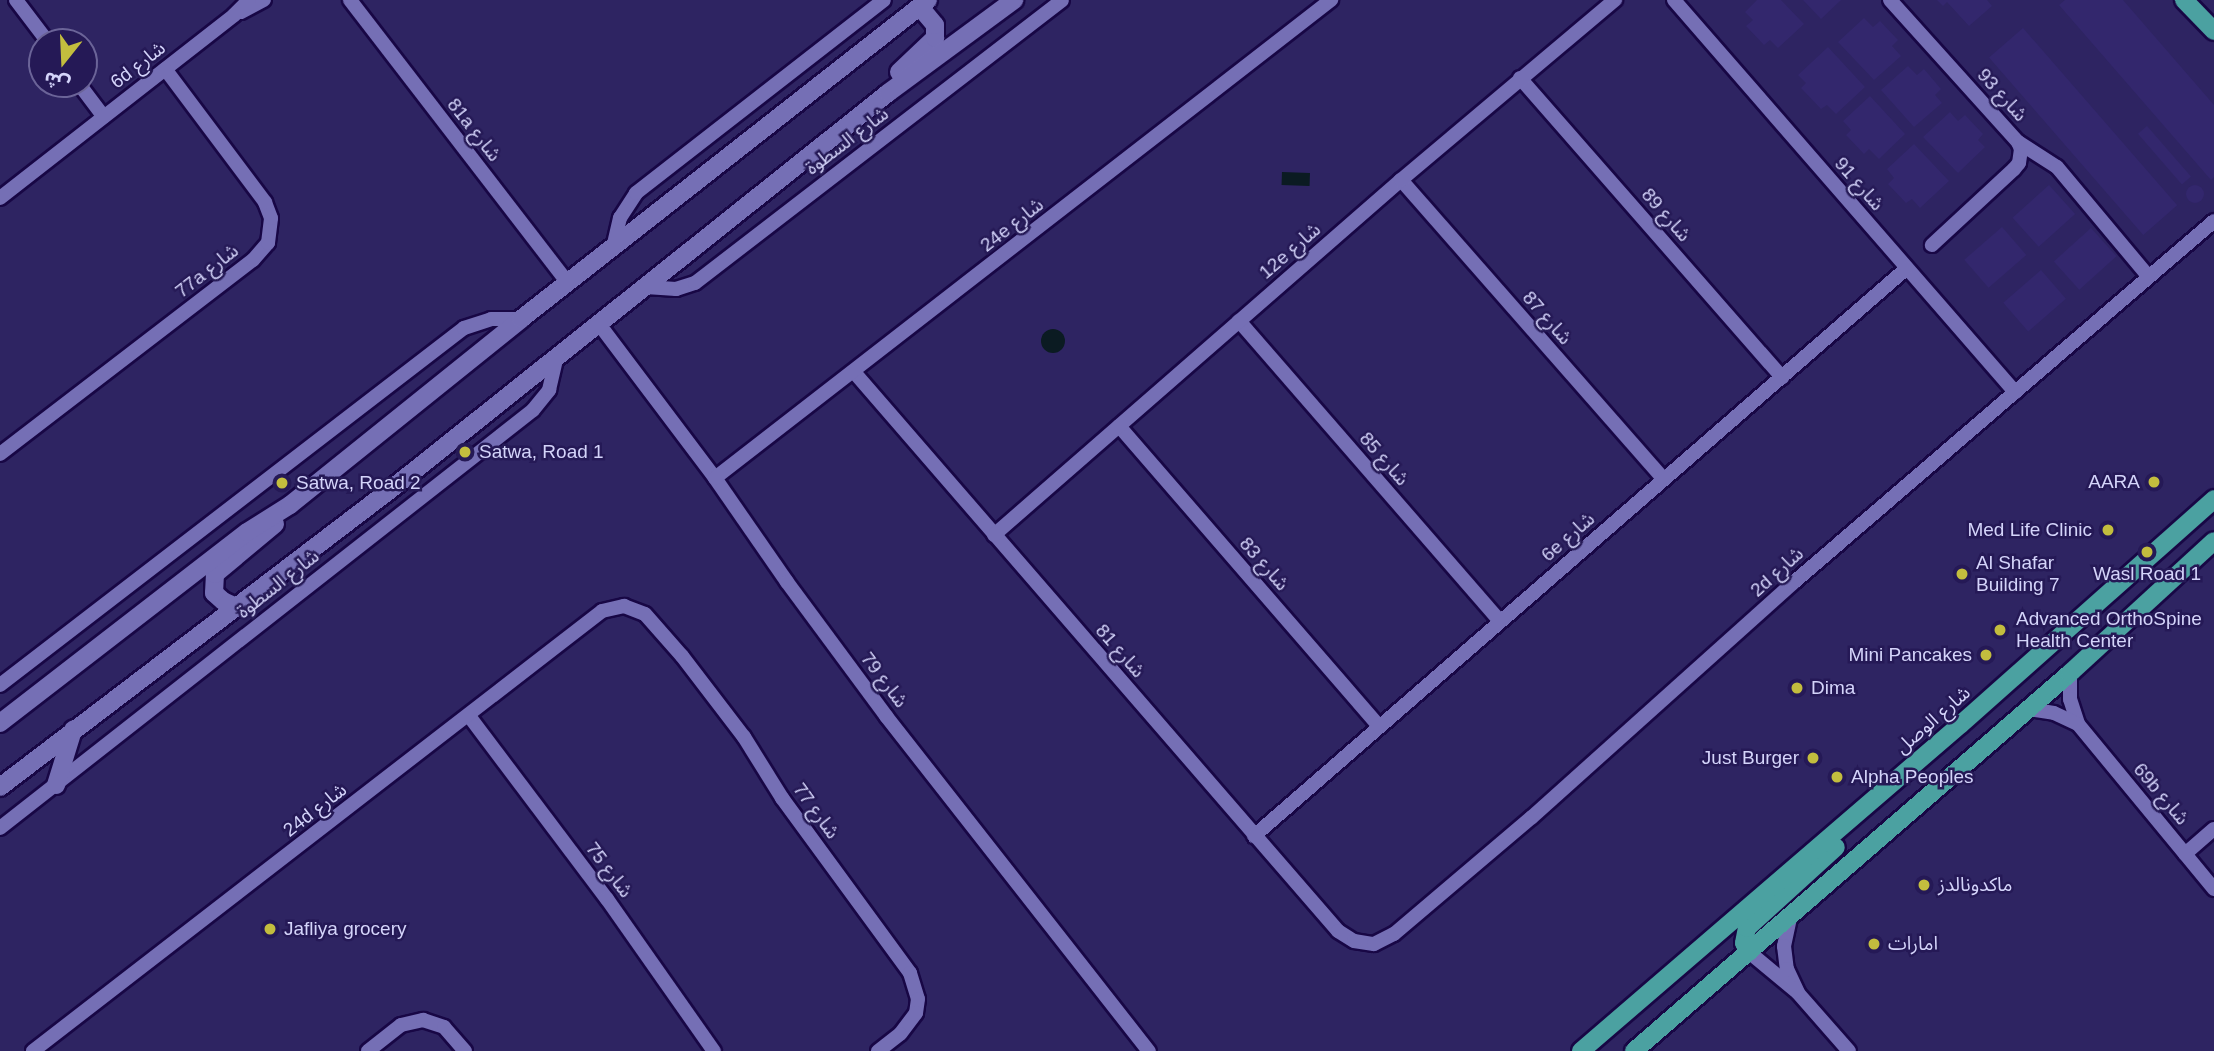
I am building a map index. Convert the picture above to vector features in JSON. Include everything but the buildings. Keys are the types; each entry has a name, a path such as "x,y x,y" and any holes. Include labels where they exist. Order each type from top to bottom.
{"main road":[{"name":"شارع السطوة","path":"0,787 395,486 887,93 1014,0"},
{"path":"2184,0 2214,31"},
{"path":"0,723 247,532 290,505 521,319 924,3 932,19 935,38 927,49 902,69 887,93"},
{"name":"شارع الوصل","path":"1581,1051 1961,724 2214,499"},
{"path":"236,607 214,593 215,574 270,530 290,505"},
{"path":"1634,1051 2070,673 2214,541"},
{"path":"1749,952 1744,943 1747,928 1920,771 1961,724"},
{"path":"56,785 74,730"}],"street":[{"path":"16,0 37,28"},
{"name":"6d شارع","path":"0,198 234,15 249,0"},
{"name":"6d شارع","path":"234,15 264,0"},
{"name":"81a شارع","path":"349,0 568,283"},
{"path":"613,248 624,209 636,193 884,0"},
{"name":"شارع السطوة","path":"646,287 676,289 695,283 1062,0"},
{"name":"24e شارع","path":"715,478 1332,0"},
{"name":"12e شارع","path":"994,535 1401,180 1615,0"},
{"name":"شارع 91","path":"1674,0 2015,392"},
{"name":"شارع 93","path":"1890,0 2018,142 2021,156 2014,169 1932,245"},
{"name":"77a شارع","path":"0,454 253,260 268,243 271,218 265,202 165,69"},
{"name":"شارع 89","path":"1520,78 1782,377"},
{"path":"90,98 104,117"},
{"path":"2018,142 2057,167 2149,277"},
{"name":"شارع 87","path":"1401,180 1664,479"},
{"name":"2d شارع","path":"1364,944 1385,941 1394,934 2214,221"},
{"name":"6e شارع","path":"1254,836 1907,268"},
{"path":"0,685 459,331 491,319 521,319"},
{"name":"شارع 85","path":"1239,321 1500,621"},
{"name":"شارع 79","path":"599,324 715,478 787,582 886,716 1149,1051"},
{"name":"شارع السطوة","path":"0,828 533,410 549,390 557,356"},
{"name":"شارع 81","path":"854,372 1254,836 1338,930 1364,944"},
{"name":"شارع 83","path":"1119,426 1380,727"},
{"name":"24d شارع","path":"33,1051 602,611 624,606"},
{"name":"شارع 77","path":"624,606 645,614 698,676 744,737 782,798 910,973 916,985 916,1013 900,1034 878,1051"},
{"name":"69b شارع","path":"2070,673 2070,699 2078,724 2214,889"},
{"name":"69b شارع","path":"2029,709 2054,713 2078,724"},
{"name":"شارع 75","path":"469,716 607,899 714,1051"},
{"path":"2185,854 2214,829"},
{"path":"1790,918 1783,954 1798,993"},
{"path":"1749,952 1798,993 1849,1051"},
{"path":"368,1051 401,1025 423,1020 444,1027 465,1051"}],"shaded area":[{"path":"1757,0 1781,0 1804,24 1778,48 1770,40 1764,45 1746,26 1753,20 1745,12"},
{"path":"1803,0 1841,0 1821,19"},
{"path":"1937,0 1987,0 1992,6 1969,26 1947,2 1943,6"},
{"path":"2065,0 2123,0 2214,105 2214,177 2211,180 2059,5"},
{"path":"1864,18 1873,27 1880,21 1898,40 1892,46 1901,56 1874,80 1838,42"},
{"path":"2023,28 2177,205 2143,235 1989,58"},
{"path":"1828,47 1865,87 1836,114 1827,105 1821,109 1801,88 1806,83 1798,75"},
{"path":"1908,66 1917,75 1924,69 1941,89 1935,95 1942,103 1914,127 1881,90"},
{"path":"1870,96 1905,134 1879,159 1869,149 1864,154 1846,135 1851,130 1843,121"},
{"path":"1950,112 1958,121 1965,115 1983,134 1978,140 1985,147 1958,173 1923,137"},
{"path":"2147,126 2191,177 2182,184 2138,134"},
{"path":"1914,144 1949,181 1920,208 1912,199 1906,203 1888,184 1894,178 1887,169"},
{"path":"2049,185 2075,214 2039,247 2013,218"},
{"path":"2195,185 2201,188 2204,194 2201,200 2195,203 2189,200 2186,194 2189,188"},
{"path":"2002,227 2026,255 1989,288 1964,260"},
{"path":"2091,228 2116,256 2079,290 2054,261"},
{"path":"2041,270 2066,299 2028,331 2003,303"}],"water":[{"path":"1282,172 1310,173 1310,186 1282,185"},
{"path":"1053,329 1061,333 1065,341 1061,349 1053,353 1045,349 1041,341 1045,333"}],"place":[{"name":"Satwa, Road 1","path":"465,452"},
{"name":"AARA","path":"2154,482"},
{"name":"Satwa, Road 2","path":"282,483"},
{"name":"Med Life Clinic","path":"2108,530"},
{"name":"Wasl Road 1","path":"2147,552"},
{"name":"Al Shafar Building 7","path":"1962,574"},
{"name":"Advanced OrthoSpine Health Center","path":"2000,630"},
{"name":"Mini Pancakes","path":"1986,655"},
{"name":"Dima","path":"1797,688"},
{"name":"Just Burger","path":"1813,758"},
{"name":"Alpha Peoples","path":"1837,777"},
{"name":"ماكدونالدز","path":"1924,885"},
{"name":"Jafliya grocery","path":"270,929"},
{"name":"امارات","path":"1874,944"}]}
